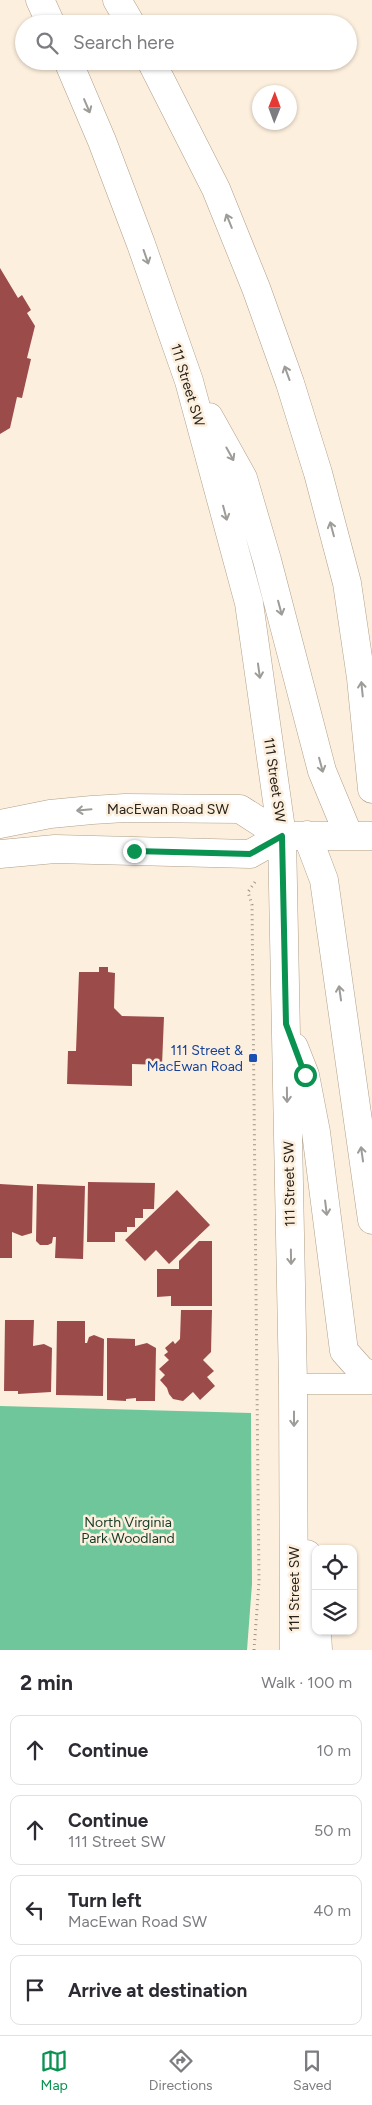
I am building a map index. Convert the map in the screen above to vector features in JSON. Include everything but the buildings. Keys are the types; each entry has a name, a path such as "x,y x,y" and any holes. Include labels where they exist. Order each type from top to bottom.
{"main road":[{"path":"40,0 46,15"},
{"path":"117,0 126,15"},
{"name":"111 Street SW","path":"72,70 102,141 141,244 189,381 249,603 294,836 286,1024 293,1384 294,1650"},
{"path":"156,70 216,189 238,243 290,383 315,464 347,583 372,789"},
{"path":"189,381 243,478 267,560 322,772 360,836"},
{"name":"MacEwan Road SW","path":"0,824 50,814 92,810 125,808 240,809 294,836"},
{"path":"0,854 55,849 250,854 294,836 360,836"},
{"path":"294,836 324,880 372,1220"},
{"path":"286,1024 305,1075 316,1132 344,1351 352,1362 372,1376"},
{"path":"294,1515 305,1544 314,1590"},
{"path":"317,1635 318,1650"}],"street":[{"path":"293,1384 372,1384"}],"path":[{"path":"254,1650 259,1582 252,905 248,892 256,882"}],"green space":[{"name":"North Virginia Park Woodland","path":"0,1406 251,1413 252,1584 247,1650 0,1650"}],"place":[{"name":"111 Street & MacEwan Road","path":"253,1058"}],"route":[{"path":"134,851 250,854 282,836 286,1024 305,1075"}]}
